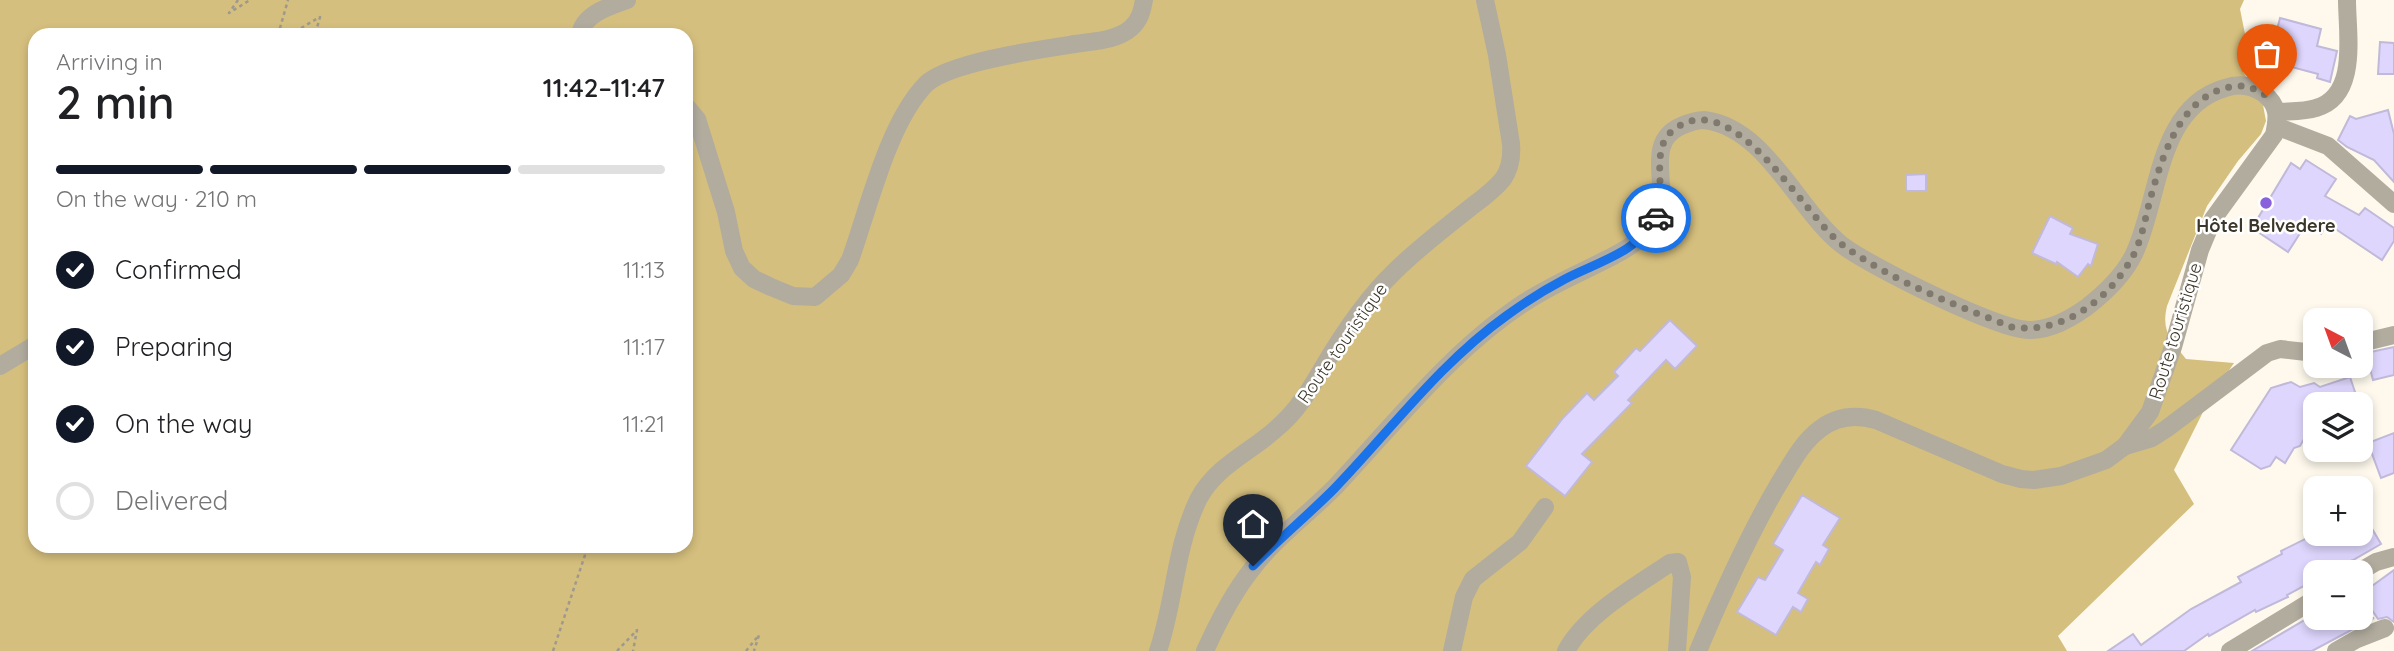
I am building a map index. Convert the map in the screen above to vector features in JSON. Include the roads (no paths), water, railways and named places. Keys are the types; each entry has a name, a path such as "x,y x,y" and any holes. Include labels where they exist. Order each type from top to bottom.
{"street":[{"path":"582,28 600,11 627,0"},
{"path":"693,114 697,119 726,212 734,251 743,268 754,279 793,296 815,297 841,275 850,260 890,145 905,114 928,82 944,72 1024,51 1116,36 1141,17 1144,0"},
{"name":"Route touristique","path":"1158,651 1187,525 1200,496 1212,479 1231,461 1276,430 1292,414 1309,393 1377,288 1504,178 1512,156 1511,144 1485,0"},
{"path":"2277,119 2316,108 2331,100 2342,88 2347,66 2347,0"},
{"path":"1205,651 1231,598 1253,566 1334,489 1468,348 1530,299 1566,278 1619,253 1649,230 1659,211 1662,197 1661,145 1673,130 1700,120 1723,126 1741,135 1770,162 1803,200 1816,220 1842,245 1904,280 1968,310 2012,327 2030,330 2046,328 2069,319 2109,288 2123,271 2133,256 2140,237 2159,170 2173,135 2203,96 2232,86 2245,85 2267,96 2277,119 2328,146 2394,204"},
{"name":"Route touristique","path":"1698,651 1756,523 1785,474 1803,446 1819,429 1839,418 1862,416 1876,420 2002,474 2021,479 2061,476 2106,460 2125,446 2150,412 2173,347 2200,250 2213,219 2274,135 2277,119"},
{"path":"2373,340 2394,335"},
{"path":"0,366 28,349"},
{"path":"2125,446 2152,438 2166,429 2267,353 2280,349 2303,352"},
{"path":"1452,651 1464,597 1473,579 1520,542 1545,507"},
{"path":"2373,564 2394,557"},
{"path":"1566,651 1573,638 1622,595 1670,563 1678,562 1682,577 1677,651"},
{"path":"2230,651 2303,606"},
{"path":"2336,651 2385,628"}],"place":[{"name":"Hôtel Belvedere","path":"2266,203"}]}
